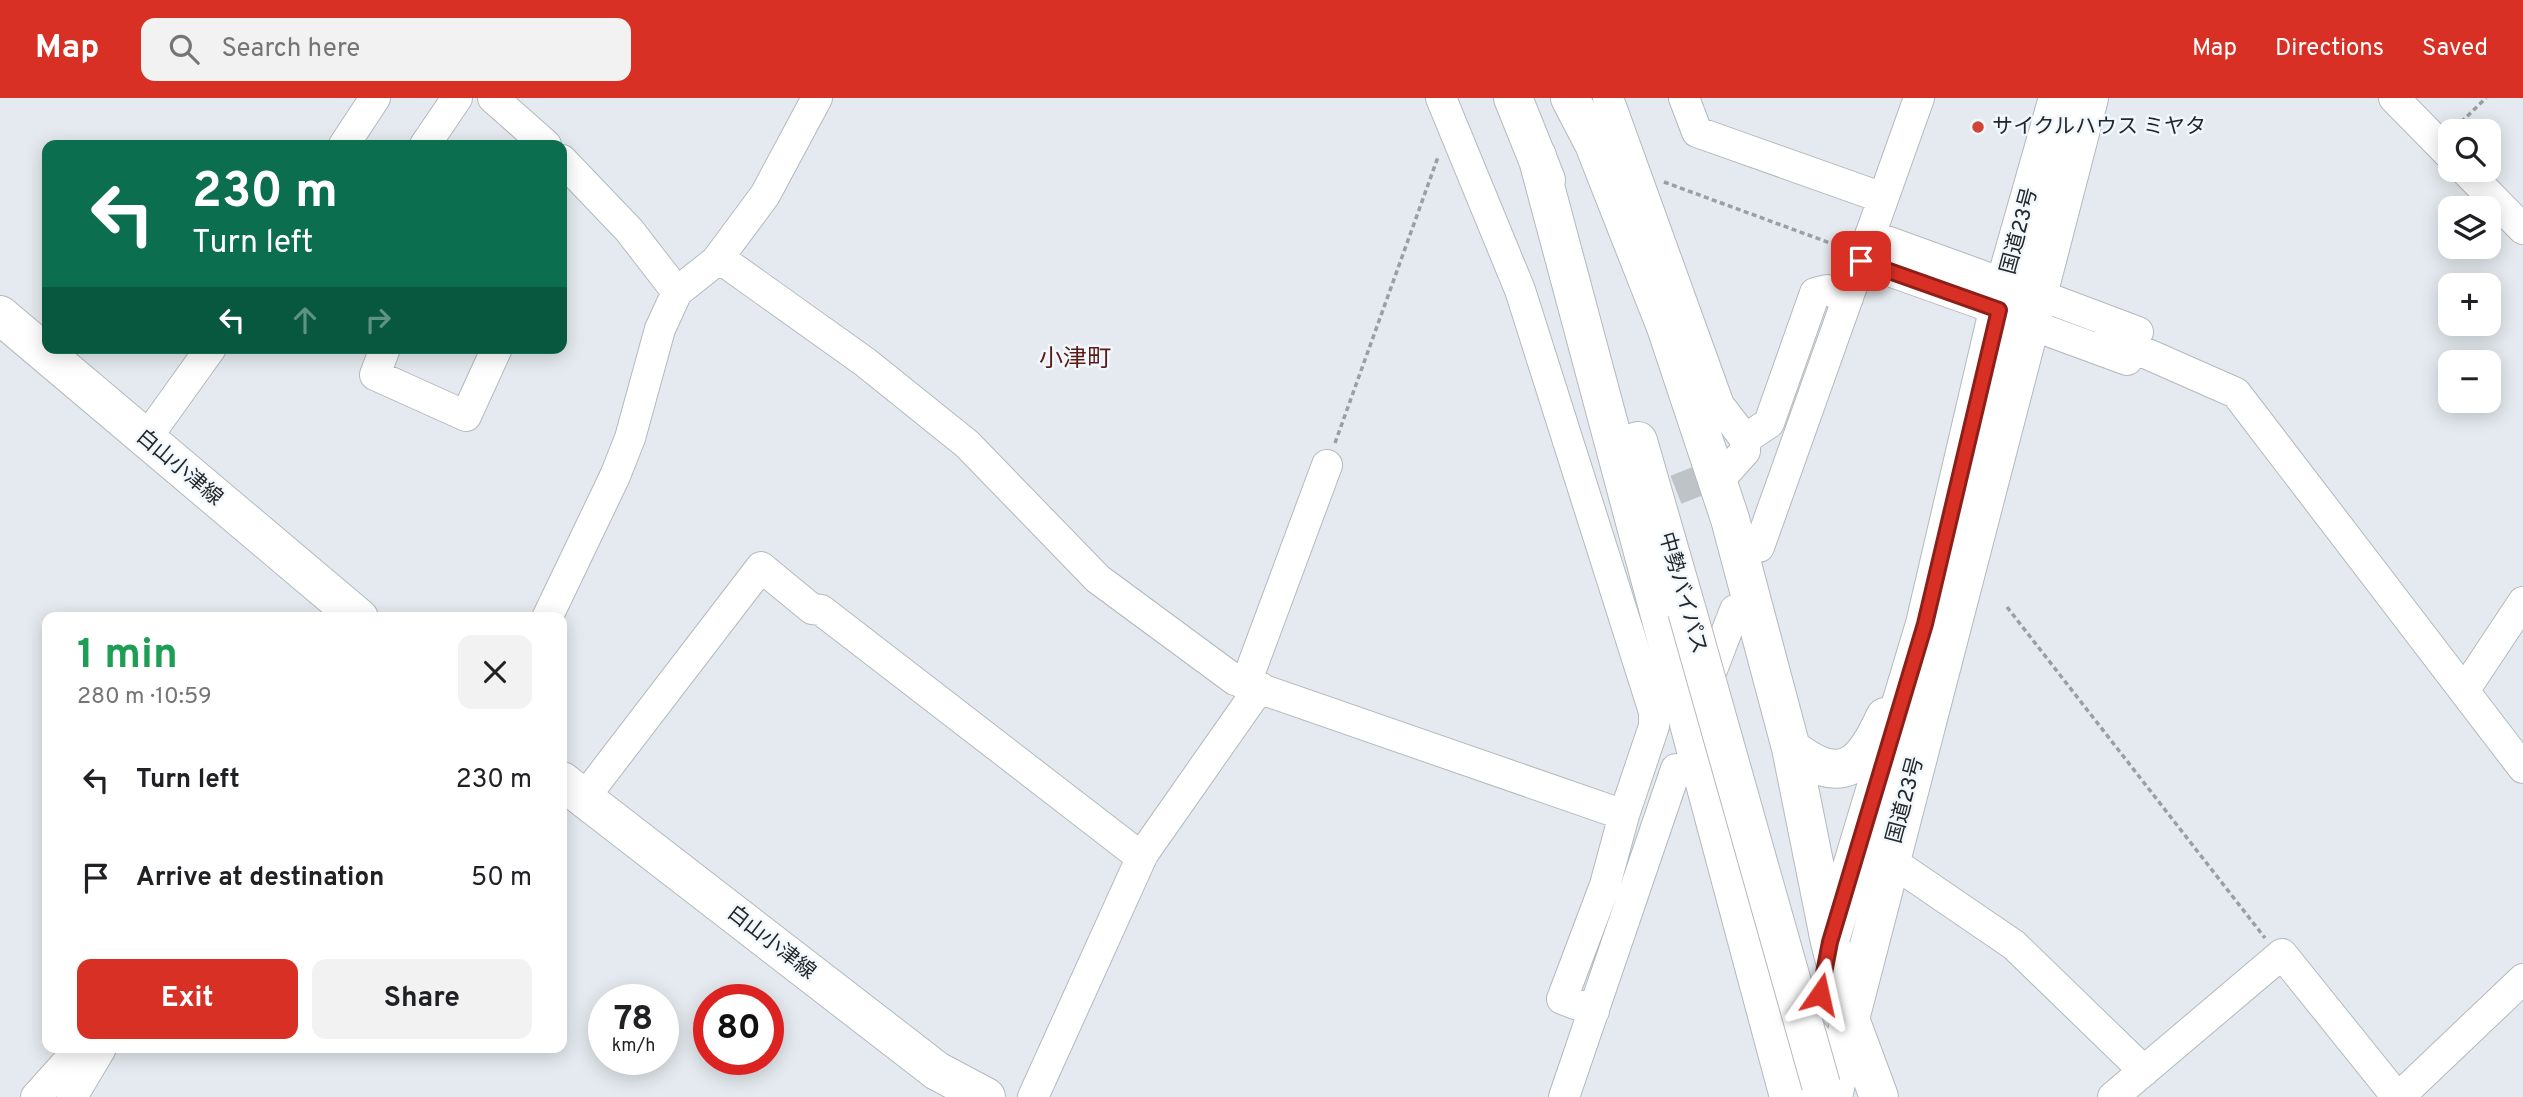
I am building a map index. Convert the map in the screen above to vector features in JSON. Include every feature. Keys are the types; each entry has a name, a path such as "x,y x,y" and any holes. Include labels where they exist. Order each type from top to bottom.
{"main road":[{"name":"中勢バイパス","path":"1513,98 1610,341 1824,1097"},
{"path":"1570,98 1594,144 1666,327 1730,519 1791,748 1830,942 1850,1019 1876,1086"},
{"name":"国道23号","path":"1833,1097 1850,1019 1891,861 2017,303 2058,98"},
{"name":"国道23号","path":"1800,1097 1830,942 2017,303 2089,98"},
{"path":"1537,156 1789,1097"},
{"name":"白山小津線","path":"0,316 42,352"},
{"name":"白山小津線","path":"44,354 352,612"},
{"path":"1791,748 1813,765 1826,769 1846,767 1866,755 1925,624"},
{"name":"白山小津線","path":"573,789 937,1071 986,1097"},
{"path":"1876,1086 1866,1006 1880,901"}],"street":[{"path":"347,140 375,98"},
{"path":"428,140 457,98"},
{"path":"493,98 540,140"},
{"path":"550,612 615,476 629,438 660,329 677,292 716,261 765,195 817,98"},
{"path":"1441,98 1520,289 1608,517 1654,712 1654,726 1624,815 1605,884 1562,999 1594,1011"},
{"path":"1608,98 1719,405 1745,439 1745,451 1728,469"},
{"path":"1684,98 1697,132 1883,198"},
{"path":"2394,98 2438,143"},
{"path":"1759,547 1883,198 1909,101"},
{"path":"567,165 629,230 677,292"},
{"path":"2477,182 2523,229"},
{"path":"1866,248 2017,303 2173,345 2183,367"},
{"path":"1866,248 1938,275"},
{"path":"716,261 729,265 865,362 967,444 1098,579 1235,680 1624,815"},
{"path":"1745,439 1769,423 1815,293 1827,289 1848,298"},
{"path":"2109,337 2183,367 2236,393 2523,768"},
{"path":"145,440 207,354"},
{"path":"383,354 374,375 466,416 494,354"},
{"path":"1033,1097 1143,854 1253,685 1327,465"},
{"path":"573,789 761,567 1132,850 1143,854"},
{"path":"2464,691 2523,602"},
{"path":"1702,696 1735,610"},
{"path":"1564,1097 1676,769"},
{"path":"1891,861 2014,946 2144,1071"},
{"path":"2113,1097 2282,954 2398,1097 2523,979"},
{"path":"36,1097 76,1053"},
{"path":"72,1097 98,1053"}],"path":[{"path":"2464,119 2486,98"},
{"path":"1327,465 1437,158 1459,141"},
{"path":"1663,182 1849,250 1866,248"},
{"path":"2007,607 2260,933 2282,954"}],"tunnel":[{"path":"2014,302 2109,337"},
{"path":"1634,506 1729,469"}],"place":[{"name":"サイクルハウス ミヤタ","path":"1978,127"}],"district":[{"name":"小津町","path":"1075,360"}],"route":[{"path":"1820,994 1830,942 1925,624 1999,310 1861,261"}]}
